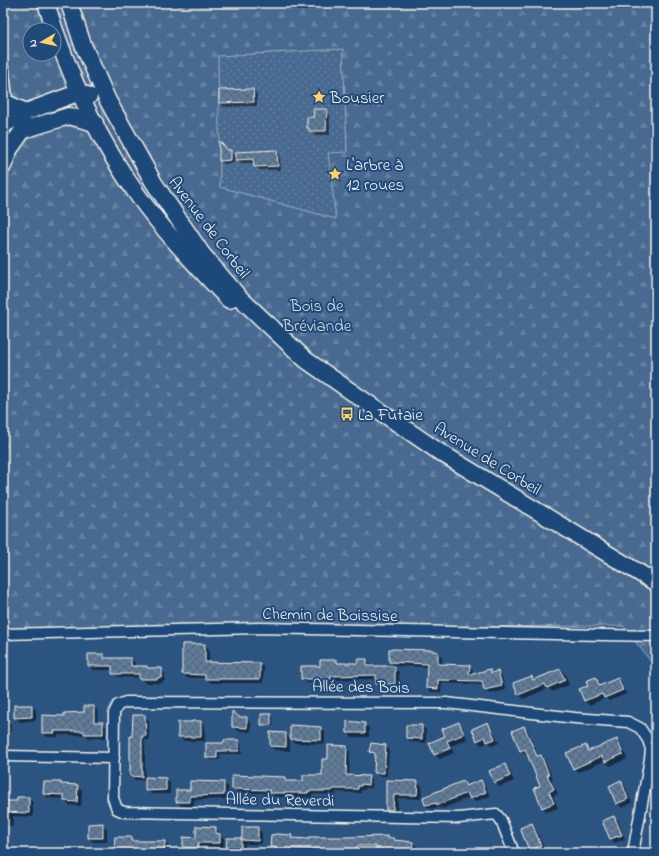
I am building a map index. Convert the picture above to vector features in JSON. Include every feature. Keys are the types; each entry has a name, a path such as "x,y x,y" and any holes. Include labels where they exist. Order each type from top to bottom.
{"main road":[{"path":"46,3 68,66 117,163 144,203 187,257 254,326 315,377 366,410 438,451"},
{"name":"Avenue de Corbeil","path":"69,3 83,45 108,101 154,184 202,254 239,297 306,360 438,451 656,583"},
{"path":"57,100 66,81 68,66"},
{"path":"3,166 9,150 23,130 69,116 89,105 97,77"},
{"path":"4,118 26,112 57,100 102,108 127,154 155,198 202,254"},
{"path":"4,118 23,130"}],"street":[{"path":"3,71 3,144"},
{"name":"Chemin de Boissise","path":"3,634 260,628 656,636"},
{"name":"Allée des Bois","path":"114,758 114,713 118,706 126,702 446,703 575,718 628,722 640,728 648,740 651,749 633,853"},
{"path":"3,756 114,758"},
{"name":"Allée du Reverdi","path":"114,758 113,798 117,809 124,812 459,818 496,814 501,820 514,853"}],"green space":[{"name":"Bois de Bréviande","path":"3,3 656,3 656,668 623,626 3,629 3,204 13,150 13,93 3,28"},
{"path":"343,49 347,152 328,153 336,219 220,187 218,56"}],"building":[{"path":"253,89 254,102 219,103 219,90"},
{"path":"313,109 327,109 326,131 309,131 309,128 307,128 307,117 314,117"},
{"path":"219,141 228,150 231,150 231,160 219,161"},
{"path":"277,150 278,166 254,167 253,159 236,160 236,152"},
{"path":"182,644 205,644 205,662 260,663 260,679 205,679 205,675 182,674"},
{"path":"389,649 433,650 438,652 438,664 470,665 469,675 490,669 491,673 498,671 502,686 484,690 482,681 438,680 438,689 426,688 427,664 389,662"},
{"path":"88,654 104,654 104,658 131,658 131,666 162,668 162,677 159,677 158,679 139,679 139,674 112,674 112,666 88,666"},
{"path":"358,659 367,659 367,666 395,666 395,684 376,684 376,675 331,676 331,679 301,679 301,666 320,666 320,660 337,660 337,663 358,663"},
{"path":"560,669 565,680 547,688 545,684 518,695 513,683 532,676 533,680"},
{"path":"596,677 599,686 618,678 623,690 604,698 602,694 584,701 579,689 588,686 586,681"},
{"path":"14,705 32,705 32,717 14,718"},
{"path":"84,706 94,706 94,722 103,722 103,734 84,734 84,731 54,731 55,733 42,733 42,715 64,716 64,713 84,712"},
{"path":"232,711 239,717 247,717 247,728 232,727"},
{"path":"261,714 271,714 271,725 261,725"},
{"path":"133,715 145,715 146,736 142,736 142,777 130,776 130,736 132,736"},
{"path":"201,721 201,737 178,737 178,722"},
{"path":"347,721 365,723 365,733 347,733"},
{"path":"459,722 464,734 447,741 450,748 434,755 429,743 445,736 442,729"},
{"path":"488,722 495,739 487,742 485,737 477,741 472,729"},
{"path":"290,725 321,727 321,740 290,739"},
{"path":"406,725 422,725 422,739 406,738"},
{"path":"524,726 537,756 541,755 549,775 547,775 554,789 549,792 554,803 542,808 534,788 540,786 525,749 520,751 512,731"},
{"path":"270,732 286,733 286,747 270,746"},
{"path":"617,739 623,754 605,762 602,756 573,769 566,753 586,745 588,751"},
{"path":"224,740 239,740 239,751 217,751 217,758 206,758 206,743 224,743"},
{"path":"371,743 386,745 384,773 374,773 375,753 369,752"},
{"path":"328,745 347,746 346,775 369,776 368,785 361,784 361,786 358,786 358,789 308,791 308,793 270,793 270,790 232,789 232,775 285,777 285,781 303,781 303,775 322,775 322,759 328,759"},
{"path":"505,764 510,776 494,783 489,771"},
{"path":"145,777 166,778 166,790 145,791"},
{"path":"386,780 418,781 417,795 394,795 393,810 386,810"},
{"path":"481,780 486,792 470,799 467,793 437,805 437,803 425,805 423,797 463,781 466,786"},
{"path":"621,780 628,799 616,804 609,786"},
{"path":"190,781 224,782 224,795 190,796 190,802 176,802 176,790 190,790"},
{"path":"44,782 61,782 61,784 78,785 77,802 64,801 64,795 43,794"},
{"path":"17,797 29,797 29,813 3,812 3,802 17,801"},
{"path":"614,816 622,835 610,839 602,821"},
{"path":"103,823 103,838 88,838 88,824"},
{"path":"532,823 541,846 529,850 520,828"},
{"path":"196,826 216,827 216,833 220,834 220,843 198,843 198,848 183,847 183,837 196,838"},
{"path":"242,827 258,827 258,841 242,840"},
{"path":"271,835 292,835 291,838 309,839 309,837 388,836 387,838 394,838 394,840 413,842 412,853 376,851 376,846 357,846 357,852 291,849 291,853 276,853 276,847 270,847"},
{"path":"115,837 132,837 132,841 165,841 164,853 114,851"},
{"path":"227,838 241,838 241,851 226,851"}],"place":[{"name":"Bousier","path":"319,97"},
{"name":"L'arbre à 12 roues","path":"335,174"},
{"name":"La Futaie","path":"347,414"}]}
